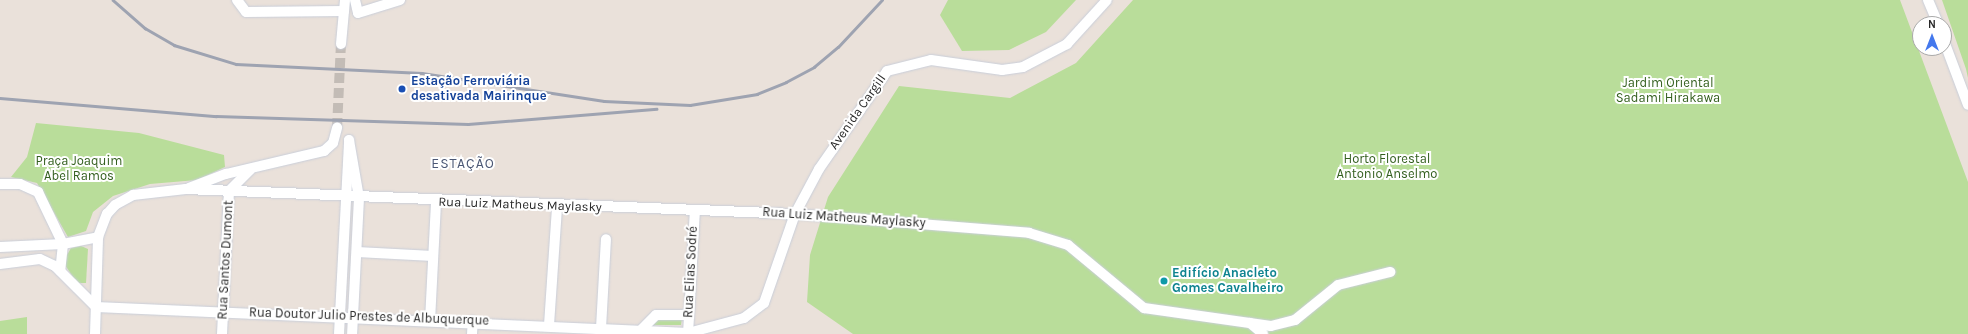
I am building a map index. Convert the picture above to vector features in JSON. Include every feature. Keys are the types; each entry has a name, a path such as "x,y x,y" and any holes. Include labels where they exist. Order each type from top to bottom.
{"street":[{"path":"237,0 246,12 342,12"},
{"path":"339,0 342,12"},
{"path":"341,44 342,12 345,0"},
{"path":"355,0 358,13 400,0"},
{"name":"Avenida Cargill","path":"688,333 744,318 764,304 795,214 819,169 887,71 931,60 1002,70 1023,68 1067,44 1107,0"},
{"path":"1928,0 1935,16"},
{"path":"1950,56 1968,105"},
{"path":"186,189 213,178 324,151 333,143 337,128"},
{"path":"339,334 349,140 359,198 352,334"},
{"name":"Rua Santos Dumont","path":"222,334 230,191 250,170"},
{"path":"0,184 20,184 38,192 62,244 60,271"},
{"name":"Rua Luiz Matheus Maylasky","path":"95,334 98,237 107,214 124,200 150,192 186,189 436,202 795,214 964,226 1028,233 1068,245 1144,308 1250,323 1283,324 1295,320 1338,285 1390,272"},
{"path":"430,320 436,202"},
{"path":"549,325 557,206"},
{"name":"Rua Elias Sodré","path":"688,333 695,210"},
{"path":"0,247 62,244 98,237"},
{"path":"597,330 606,239"},
{"path":"357,252 433,256"},
{"path":"0,264 40,259 60,271 96,307"},
{"name":"Rua Doutor Julio Prestes de Albuquerque","path":"96,307 223,311 353,318 473,321 549,325 597,330 641,330 688,333"},
{"path":"641,330 656,315 689,315"},
{"path":"472,334 473,321"},
{"path":"1250,323 1262,334"}],"green space":[{"path":"948,0 1076,0 1046,32 1009,50 962,51 940,15"},
{"name":"Horto Florestal Antonio Anselmo","path":"1133,0 1900,0 1912,32 1912,56 1921,56 1968,182 1968,334 853,334 807,302 810,255 828,197 899,86 1010,98 1076,63"},
{"path":"1942,0 1968,0 1968,78 1952,29 1952,16 1948,16"},
{"name":"Praça Joaquim Abel Ramos","path":"36,123 139,133 224,155 225,167 197,180 150,184 113,196 93,212 86,231 68,237 37,183 11,177 27,157"},
{"path":"81,246 88,249 86,283 77,283 63,262 71,248"},
{"path":"27,317 27,334 0,334 0,321"},
{"path":"656,317 682,317 681,325 648,325"}],"tunnel":[{"path":"337,128 341,44"}],"railway":[{"path":"113,0 145,28 174,45 236,64 422,73 604,101 690,105 757,94 786,82 814,67 838,47 882,0"},
{"path":"0,98 216,116 468,124 656,109"}],"place":[{"name":"Estação Ferroviária desativada Mairinque","path":"402,89"},
{"name":"Edifício Anacleto Gomes Cavalheiro","path":"1164,281"}],"district":[{"name":"ESTAÇÃO","path":"463,164"}],"park label":[{"name":"Jardim Oriental Sadami Hirakawa","path":"1668,92"}]}
